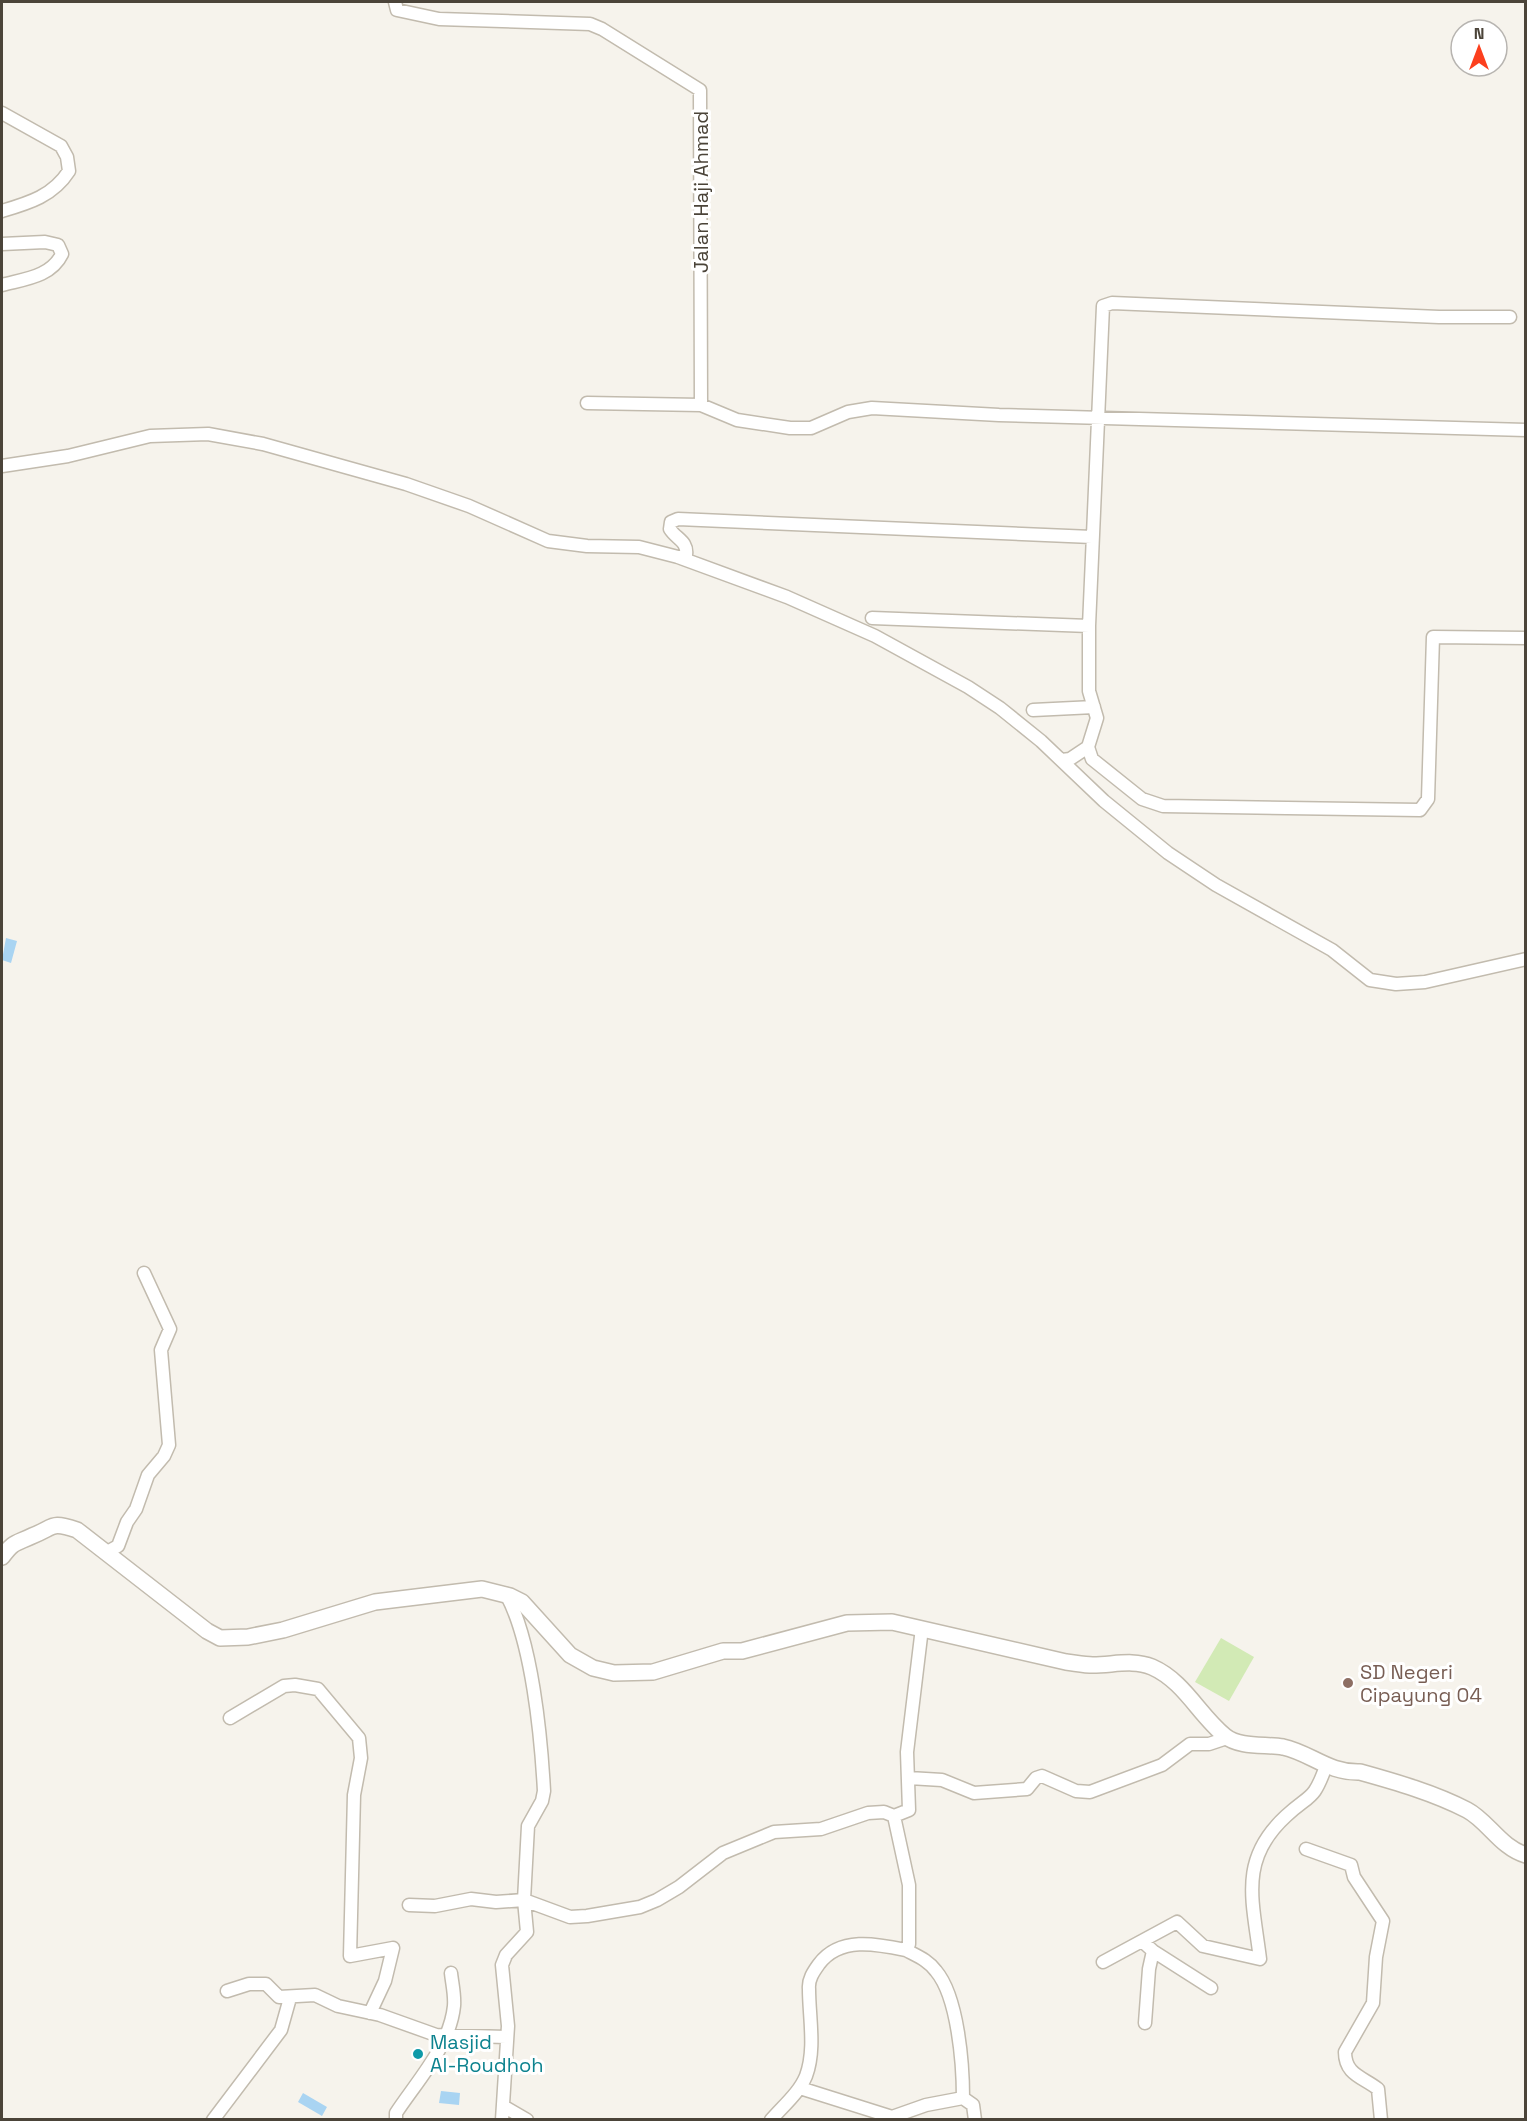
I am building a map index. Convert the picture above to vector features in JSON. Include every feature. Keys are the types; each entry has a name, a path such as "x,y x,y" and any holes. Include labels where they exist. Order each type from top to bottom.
{"street":[{"name":"Jalan Haji Ahmad","path":"395,2 397,10 427,18 590,24 602,29 700,90 701,405"},
{"path":"2,113 61,146 67,157 69,171 60,184 36,201 2,211"},
{"path":"2,244 45,242 58,245 62,255 57,265 39,275 2,285"},
{"path":"1510,317 1107,304 1100,310 1089,626 1089,691 1096,726 1089,747 1092,759 1142,799 1156,805 1420,810 1428,799 1433,636 1526,638"},
{"path":"587,402 701,405 737,420 790,428 811,428 848,412 872,408 1526,430"},
{"path":"2,466 68,456 142,437 208,434 263,444 381,476 453,499 548,541 587,546 639,547 678,557 787,597 893,645 1000,708 1062,760 1104,801 1168,853 1216,885 1332,950 1370,980 1396,984 1425,982 1526,959"},
{"path":"678,557 686,555 687,550 684,542 670,529 670,522 678,519 1092,537"},
{"path":"872,618 1089,626"},
{"path":"1033,710 1094,707"},
{"path":"1062,760 1070,759 1089,747"},
{"path":"107,1552 118,1546 136,1509 148,1475 164,1456 169,1445 160,1350 170,1329 144,1273"},
{"path":"2,1557 17,1540 33,1536 48,1526 58,1525 77,1530 189,1618 220,1638 248,1637 283,1630 383,1600 482,1590 506,1594 527,1606 560,1646 578,1661 599,1669 625,1674 653,1672 723,1651 742,1651 847,1623 892,1622 1066,1662 1094,1665 1130,1663 1149,1666 1172,1679 1227,1738 1241,1743 1290,1749 1326,1766 1380,1777 1461,1807 1481,1819 1509,1846 1526,1855"},
{"path":"502,2120 508,2012 502,1965 506,1955 527,1932 524,1900 528,1826 542,1801 538,1717 516,1612 506,1594"},
{"path":"408,1905 435,1906 471,1899 496,1902 524,1900 575,1917 645,1905 672,1892 723,1853 774,1832 821,1829 868,1813 884,1812 894,1816 909,1810 907,1752 909,1724 922,1628"},
{"path":"230,1718 284,1686 295,1685 318,1689 359,1737 361,1758 354,1795 350,1956 393,1948 385,1981 370,2013"},
{"path":"909,1778 942,1780 974,1793 1028,1789 1036,1778 1042,1776 1068,1788 1085,1792 1161,1765 1190,1744 1209,1744 1227,1738"},
{"path":"1103,1962 1177,1922 1203,1946 1260,1959 1252,1878 1255,1859 1269,1833 1316,1793 1326,1766"},
{"path":"894,1816 909,1885 910,1941 906,1950"},
{"path":"1306,1849 1351,1865 1354,1877 1383,1921 1376,1957 1373,2003 1346,2052 1345,2060 1349,2071 1378,2089 1381,2120"},
{"path":"1142,1941 1153,1951 1211,1988"},
{"path":"771,2120 800,2088 806,2076 811,2042 808,1988 813,1972 823,1959 840,1948 860,1943 906,1950 933,1967 944,1982 950,1997 963,2081 963,2098"},
{"path":"1145,2023 1149,1969 1153,1951"},
{"path":"396,2120 396,2113 416,2088 444,2036 454,2004 451,1973"},
{"path":"227,1991 249,1984 266,1984 279,1997 315,1995 338,2006 370,2013 426,2033 444,2036 506,2037"},
{"path":"213,2120 280,2030 290,1998"},
{"path":"800,2088 892,2117 926,2105 963,2098 973,2105 975,2120"},
{"path":"503,2106 527,2120"}],"green space":[{"path":"1221,1638 1254,1657 1229,1701 1195,1682"}],"water":[{"path":"6,938 17,941 11,963 2,960"},
{"path":"441,2091 460,2093 459,2105 439,2103"},
{"path":"303,2093 327,2107 322,2116 298,2102"}],"place":[{"name":"SD Negeri Cipayung 04","path":"1348,1683"},
{"name":"Masjid Al-Roudhoh","path":"418,2054"}]}
